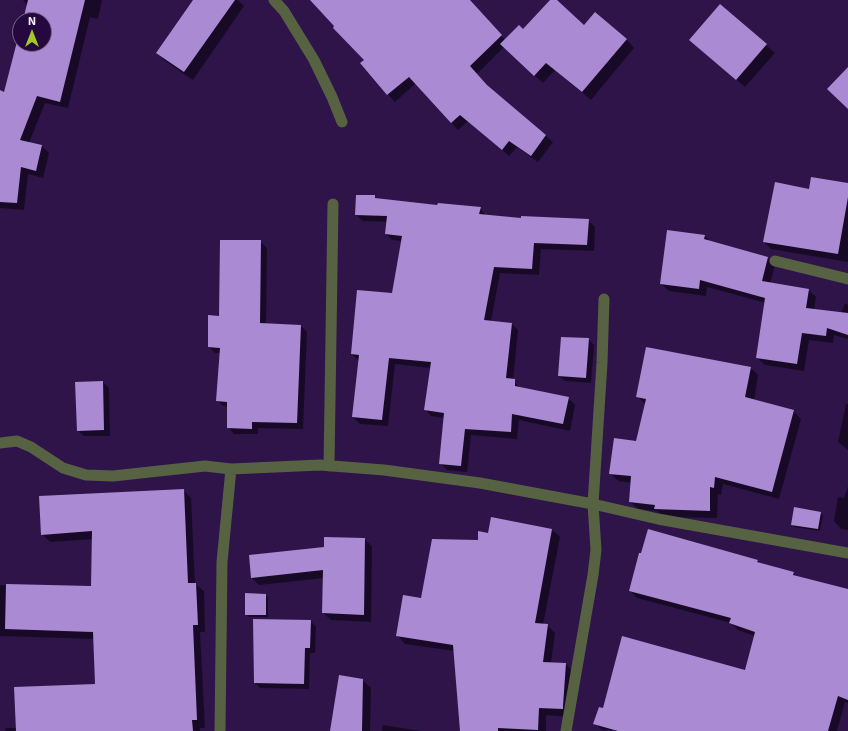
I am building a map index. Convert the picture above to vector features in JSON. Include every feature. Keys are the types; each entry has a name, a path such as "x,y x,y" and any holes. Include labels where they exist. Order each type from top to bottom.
{"street":[{"path":"274,0 284,11 314,60 342,122"},
{"path":"329,466 333,204"},
{"path":"775,261 848,279"},
{"path":"566,731 594,575 596,550 594,504 604,299"},
{"path":"0,443 17,441 31,447 63,468 86,475 113,476 205,466 231,469 329,466 384,470 480,483 594,504 658,519 848,554"},
{"path":"220,731 222,562 231,469"}],"building":[{"path":"28,0 85,0 60,102 37,96 20,140 42,145 36,171 21,167 17,203 0,202 0,90 4,92 14,52 52,52 52,12 25,12"},
{"path":"193,0 235,0 184,72 156,53"},
{"path":"310,0 470,0 502,35 470,66 487,85 546,135 531,156 509,141 502,150 460,115 451,123 409,77 387,95 360,63 364,60 333,28 334,26"},
{"path":"550,0 557,0 584,25 595,12 627,39 582,92 546,63 534,76 500,44 519,25 523,29"},
{"path":"720,4 767,44 736,80 689,40"},
{"path":"848,67 848,109 827,89"},
{"path":"811,177 848,183 848,197 838,254 763,242 775,182 809,189"},
{"path":"356,195 375,195 375,198 437,205 438,203 481,207 479,214 521,218 521,216 589,219 587,245 534,243 532,269 494,267 484,320 512,323 506,378 515,379 515,386 569,397 563,424 512,414 511,432 465,429 461,466 439,464 444,413 424,410 431,362 389,358 382,420 352,417 359,355 351,354 357,290 392,293 402,236 385,234 387,216 355,215"},
{"path":"667,230 705,235 704,239 768,257 762,281 809,289 806,308 848,313 848,335 827,328 826,336 802,333 797,364 756,358 765,298 700,280 699,289 660,284"},
{"path":"220,240 261,240 260,323 301,325 297,423 252,422 252,429 227,428 227,402 216,401 220,348 208,347 208,315 219,316"},
{"path":"561,337 589,338 586,378 558,376"},
{"path":"646,347 751,367 745,397 794,410 772,492 715,477 714,488 710,487 710,511 654,509 655,505 629,502 631,476 609,474 614,438 636,441 646,399 636,397"},
{"path":"103,381 104,430 77,431 75,382"},
{"path":"184,489 188,583 196,583 198,625 193,625 197,720 192,720 193,731 16,731 14,687 95,684 93,632 5,629 6,584 91,586 92,531 41,535 39,496"},
{"path":"794,507 821,512 818,529 791,525"},
{"path":"491,517 552,529 535,623 548,624 543,662 566,663 563,709 539,708 538,730 498,728 498,731 460,731 453,645 396,636 403,595 421,598 432,539 478,540 478,531 488,533"},
{"path":"648,529 758,560 757,562 794,572 793,575 848,589 848,700 838,696 828,731 618,731 593,724 599,707 603,708 622,636 745,670 755,632 729,623 731,618 629,591 639,553 641,553"},
{"path":"324,537 365,538 364,615 322,613 323,570 251,578 249,555 324,547"},
{"path":"245,593 266,594 266,615 245,615"},
{"path":"253,619 311,620 310,648 305,648 304,684 254,683"},
{"path":"339,675 363,679 362,731 330,731"}]}
